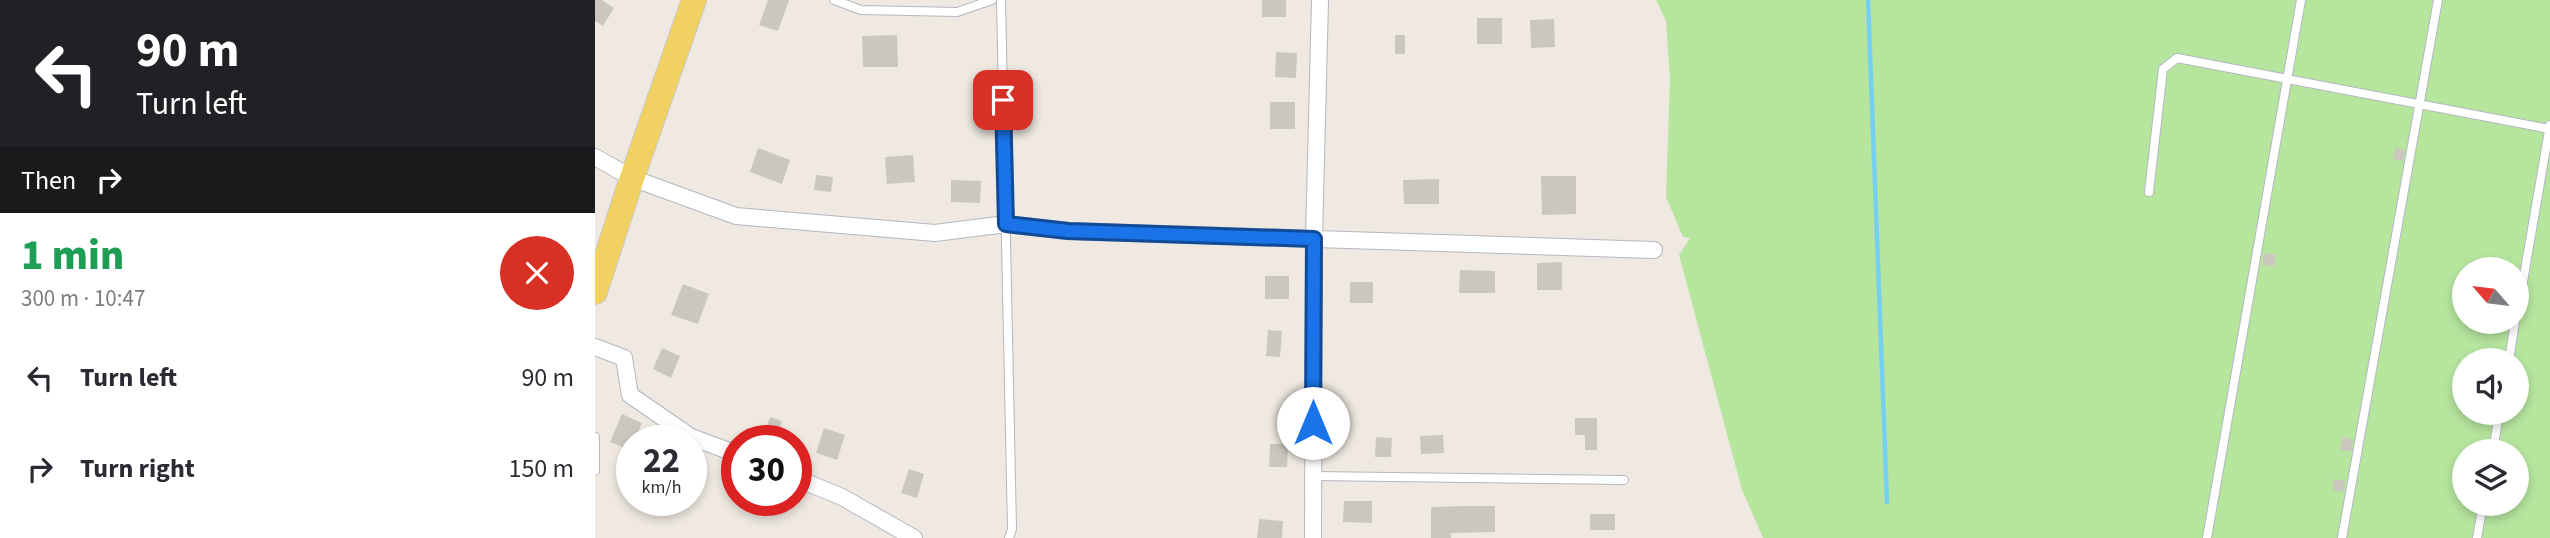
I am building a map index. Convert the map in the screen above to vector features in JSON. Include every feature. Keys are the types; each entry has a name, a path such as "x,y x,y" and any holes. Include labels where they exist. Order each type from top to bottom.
{"main road":[{"path":"595,292 694,0"}],"street":[{"path":"1313,538 1314,239 1320,0"},
{"path":"595,157 632,178 736,216 935,233 1006,224 1068,231 1654,250"},
{"path":"595,347 624,358 630,395 691,437 721,448"},
{"path":"812,485 842,497 914,538"}],"lane":[{"path":"834,0 862,10 957,12 992,0"},
{"path":"1001,0 1012,529 1009,538"},
{"path":"2207,538 2301,0"},
{"path":"2342,538 2438,0"},
{"path":"2149,192 2163,69 2177,58 2550,128 2527,257"},
{"path":"595,437 595,471"},
{"path":"1313,476 1624,480"},
{"path":"2477,538 2481,516"}],"green space":[{"path":"1656,0 2550,0 2550,538 1763,538 1742,490 1679,255 1690,238 1683,237 1666,197 1670,79 1666,21"}],"building":[{"path":"595,0 602,0 614,8 603,26 595,21"},
{"path":"768,0 789,0 778,31 759,25"},
{"path":"1262,0 1286,0 1286,17 1262,17"},
{"path":"1477,18 1502,18 1502,44 1477,44"},
{"path":"1554,19 1555,47 1531,48 1530,20"},
{"path":"897,35 898,67 863,67 862,36"},
{"path":"1395,35 1405,35 1405,54 1395,54"},
{"path":"1276,52 1297,53 1296,78 1275,77"},
{"path":"1270,102 1295,102 1295,129 1270,129"},
{"path":"758,148 790,160 782,184 750,172"},
{"path":"2395,148 2405,150 2403,161 2393,160"},
{"path":"913,155 915,182 887,184 885,157"},
{"path":"816,175 833,177 831,192 814,190"},
{"path":"1541,176 1576,176 1576,214 1542,215"},
{"path":"1439,179 1439,204 1404,204 1403,180"},
{"path":"951,180 981,181 980,203 951,202"},
{"path":"2264,253 2276,255 2274,266 2263,265"},
{"path":"1562,262 1562,290 1537,290 1537,263"},
{"path":"1460,270 1495,271 1495,293 1459,293"},
{"path":"1265,276 1289,276 1289,299 1265,299"},
{"path":"1350,282 1373,282 1373,303 1350,303"},
{"path":"683,284 709,294 698,324 671,315"},
{"path":"1268,330 1282,331 1280,357 1266,356"},
{"path":"662,348 680,356 671,378 653,369"},
{"path":"622,414 642,423 641,425 617,425"},
{"path":"770,417 782,421 781,425 767,425"},
{"path":"1575,418 1597,418 1597,450 1585,450 1585,435 1575,435"},
{"path":"616,428 616,444 610,442"},
{"path":"824,428 845,435 837,460 816,453"},
{"path":"1443,435 1444,453 1421,454 1420,436"},
{"path":"1376,437 1392,438 1391,457 1375,457"},
{"path":"2343,437 2353,440 2351,452 2340,450"},
{"path":"1270,444 1288,444 1287,467 1269,467"},
{"path":"909,469 924,474 917,498 901,493"},
{"path":"2334,479 2345,481 2344,492 2333,490"},
{"path":"1344,501 1372,501 1372,523 1343,522"},
{"path":"1495,506 1495,532 1451,533 1451,538 1431,538 1431,507"},
{"path":"1590,514 1615,514 1615,530 1590,530"},
{"path":"1259,519 1283,521 1282,538 1257,538"}],"waterway":[{"path":"1868,0 1887,502"}],"route":[{"path":"1003,100 1006,224 1068,231 1314,239 1313,423"}]}
